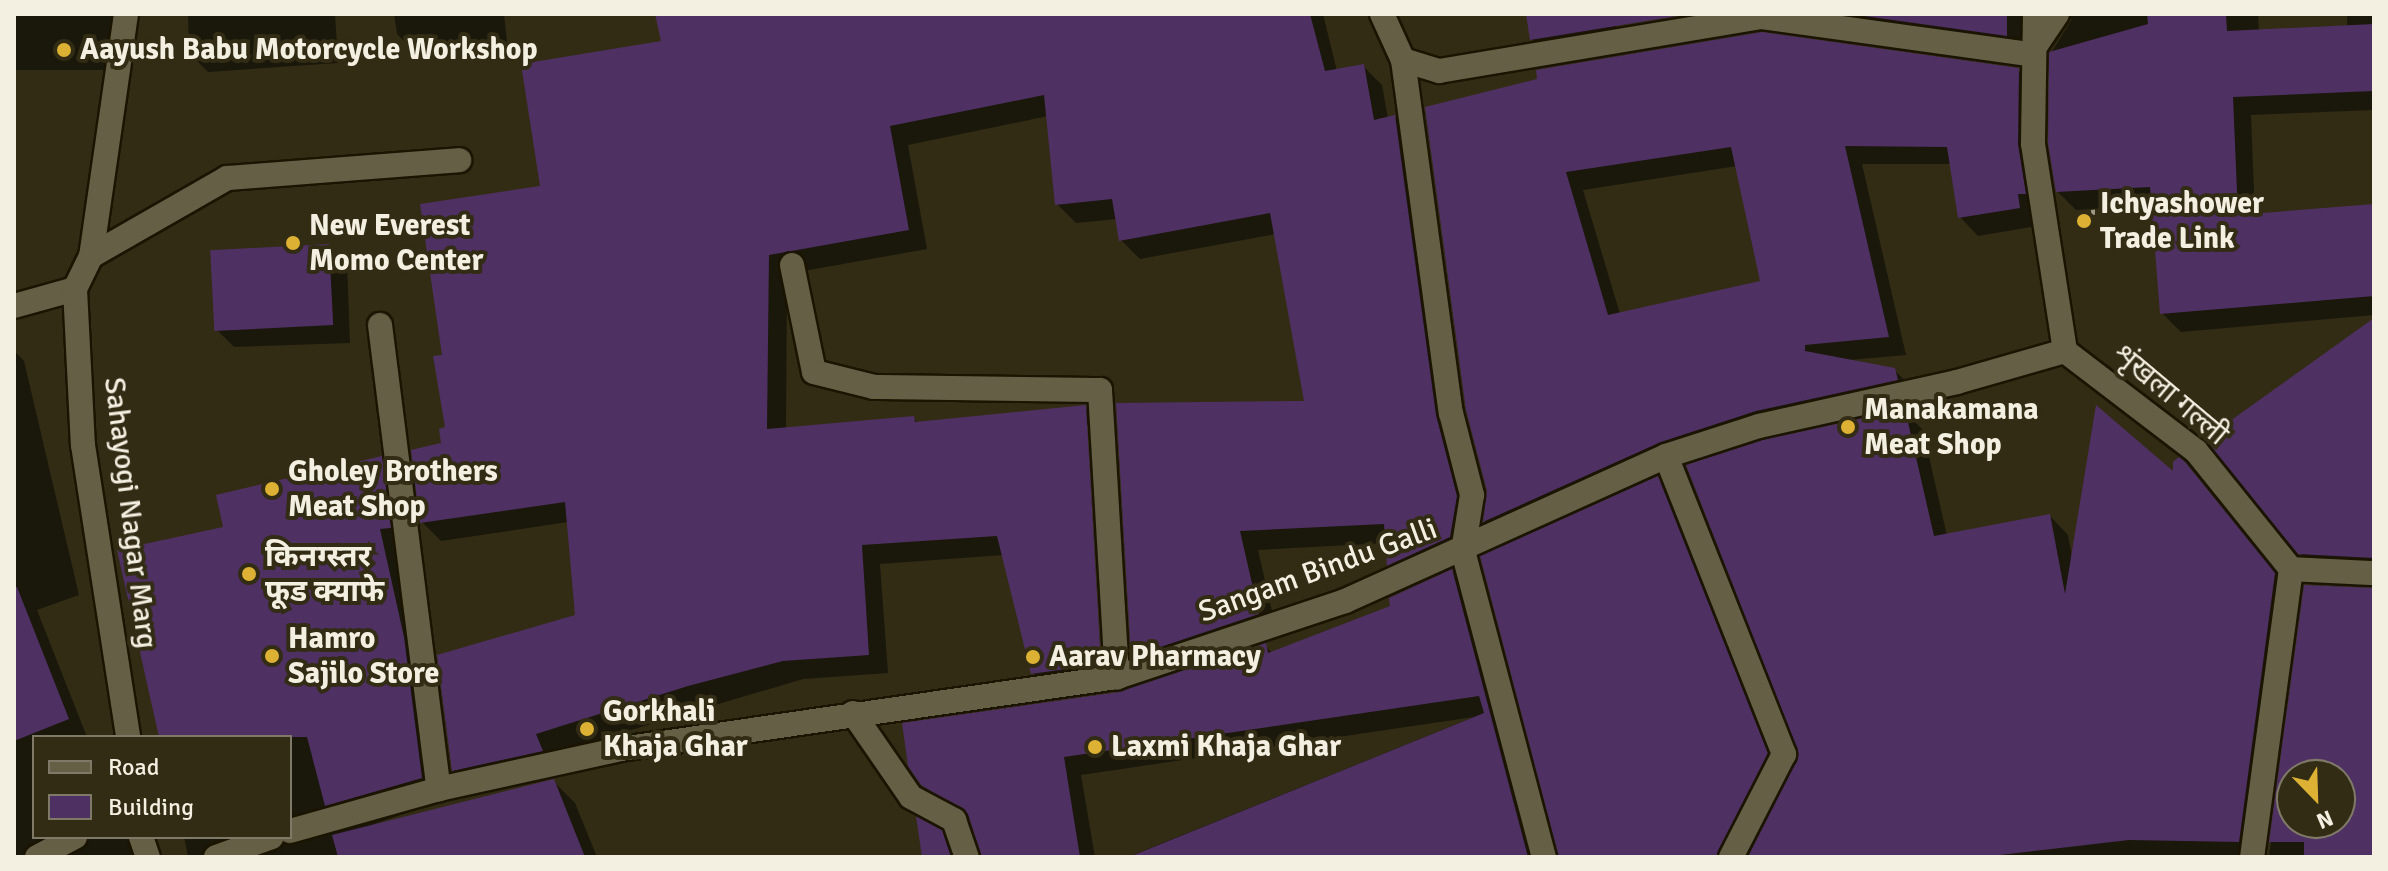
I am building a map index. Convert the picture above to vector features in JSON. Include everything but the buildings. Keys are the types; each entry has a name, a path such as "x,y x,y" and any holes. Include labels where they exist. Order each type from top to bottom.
{"street":[{"name":"Sahayogi Nagar Marg","path":"126,14 91,256 75,289 83,445 128,735"},
{"path":"1382,14 1403,60 1451,413 1472,495 1463,551 1544,857"},
{"name":"शृंखला गल्ली","path":"2035,14 2030,54 2033,144 2065,351 2196,451 2291,569"},
{"path":"1403,60 1439,71 1762,17 2030,54 2057,14"},
{"path":"91,256 227,178 459,160"},
{"path":"792,265 814,372 874,387 1100,390 1117,677"},
{"path":"14,306 75,289"},
{"path":"380,325 439,789"},
{"name":"Sangam Bindu Galli","path":"292,830 439,789 621,749 1117,677 1345,601 1463,551 1666,456 1759,426 1957,382 2065,351"},
{"path":"1666,456 1784,754 1731,857"},
{"path":"2252,857 2291,569 2374,573"},
{"path":"853,713 911,797 954,820 967,857"},
{"path":"37,857 71,839"},
{"path":"216,857 266,839"}],"path":[{"path":"2046,216 2236,199"}],"place":[{"name":"Aayush Babu Motorcycle Workshop","path":"64,50"},
{"name":"Ichyashower Trade Link","path":"2084,221"},
{"name":"New Everest Momo Center","path":"293,243"},
{"name":"Manakamana Meat Shop","path":"1848,427"},
{"name":"Gholey Brothers Meat Shop","path":"272,489"},
{"name":"किनग्स्तर फूड क्याफे","path":"249,574"},
{"name":"Hamro Sajilo Store","path":"272,656"},
{"name":"Aarav Pharmacy","path":"1033,657"},
{"name":"Gorkhali Khaja Ghar","path":"587,729"},
{"name":"Laxmi Khaja Ghar","path":"1095,747"}]}
